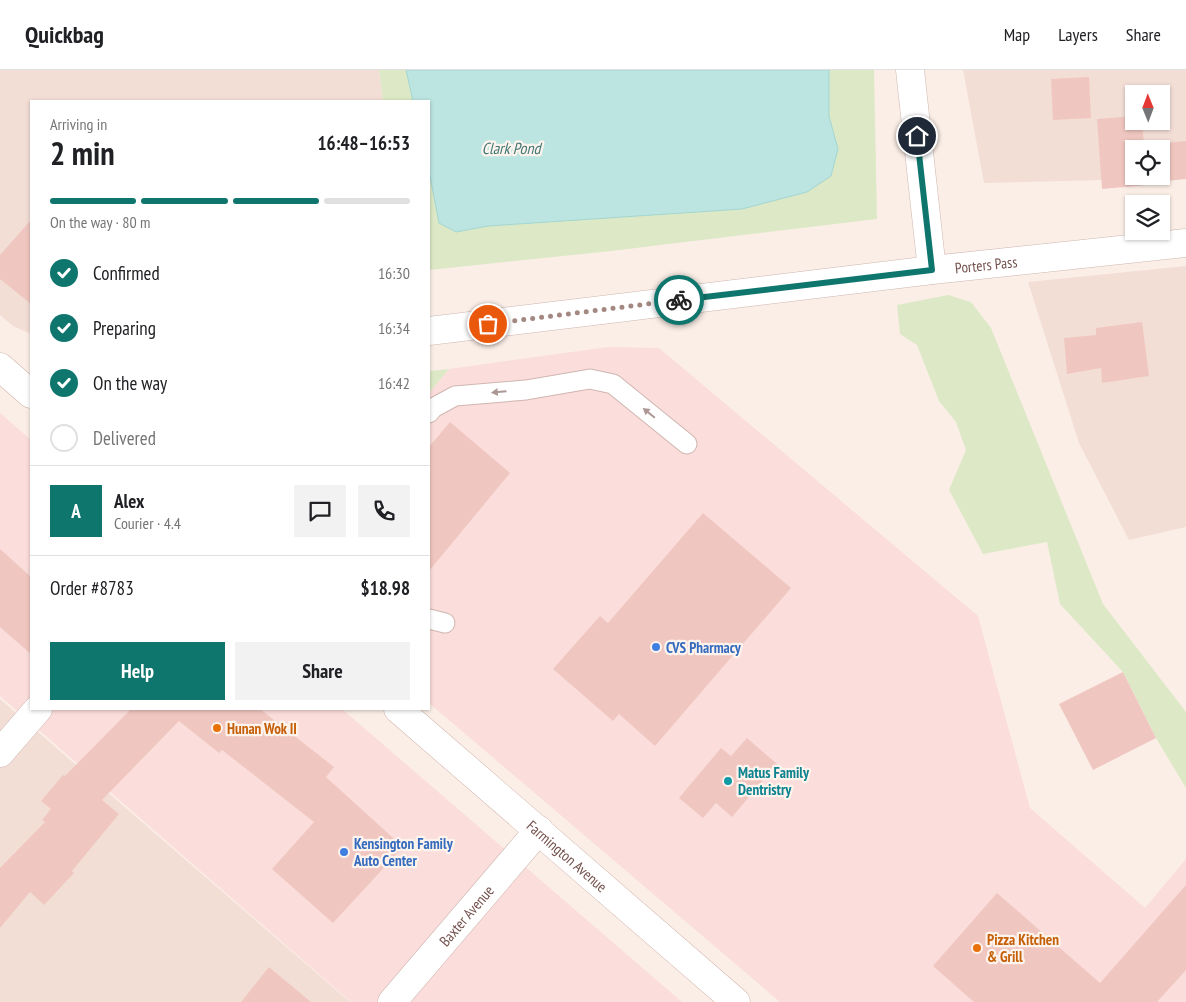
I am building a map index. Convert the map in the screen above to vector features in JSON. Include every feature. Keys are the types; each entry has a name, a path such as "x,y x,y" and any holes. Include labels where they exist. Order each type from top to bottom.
{"street":[{"path":"910,70 932,270"},
{"name":"Porters Pass","path":"430,332 932,270 1186,243"},
{"path":"10,373 30,393"},
{"path":"0,753 37,710"},
{"name":"Farmington Avenue","path":"399,710 736,1002"},
{"name":"Baxter Avenue","path":"392,1002 539,830"}],"lane":[{"path":"430,412 433,408 455,396 526,390 590,379 613,384 687,444"}],"shaded area":[{"path":"0,70 379,70 383,100 30,100 30,334 13,326 0,315"},
{"path":"963,70 1186,70 1186,178 1170,178 1170,140 1125,140 1125,180 984,183"},
{"path":"1186,266 1186,527 1129,540 1079,443 1028,282"},
{"path":"608,347 659,348 978,616 1030,808 1145,908 1186,859 1186,1002 780,1002 430,704 430,392 449,369"},
{"path":"0,413 30,439 30,710 343,710 682,1002 351,1002 0,696"},
{"path":"0,699 60,751 350,1002 0,1002"}],"green space":[{"path":"379,70 406,70 413,100 383,100"},
{"path":"829,70 874,70 877,219 611,251 430,270 430,176 439,223 456,232 838,149 829,116"},
{"path":"948,295 971,302 991,328 1103,604 1186,712 1186,788 1156,738 1123,672 1060,604 1047,542 983,554 949,490 966,450 956,422 939,401 917,345 900,334 897,305"},
{"path":"449,369 430,392 430,371"}],"water":[{"name":"Clark Pond","path":"406,70 829,70 829,116 838,149 831,176 807,192 742,209 488,226 456,232 439,223 430,176 430,100 413,100"}],"building":[{"path":"1089,77 1091,118 1053,120 1051,79"},
{"path":"1125,117 1125,130 1143,130 1144,140 1125,140 1125,185 1147,185 1102,189 1097,119"},
{"path":"1186,141 1186,179 1170,181 1170,143"},
{"path":"30,221 30,303 0,279 0,255"},
{"path":"1142,322 1149,376 1102,383 1101,368 1067,374 1064,338 1096,335 1096,328"},
{"path":"450,422 510,473 430,570 430,446"},
{"name":"CVS Pharmacy","path":"703,513 791,588 655,746 619,714 613,721 553,669 600,616 608,623"},
{"path":"0,549 30,576 30,653 0,627"},
{"path":"1123,672 1156,738 1093,770 1059,704"},
{"path":"130,710 261,710 334,767 326,777 403,847 333,923 272,869 314,822 222,750 219,753 179,721 102,800 119,814 72,871 74,873 44,905 30,892 0,928 0,868 45,822 42,820 51,809 41,801 63,775 65,776"},
{"name":"Matus Family Dentristry","path":"747,738 777,764 732,817 716,803 703,818 679,798 721,748 731,756"},
{"path":"1186,885 1186,970 1157,1002 974,1002 933,966 997,893 1100,983"},
{"path":"269,967 311,1002 241,1002"}],"way so far":[{"path":"488,324 679,300"}],"place":[{"name":"CVS Pharmacy","path":"656,647"},
{"name":"Hunan Wok II","path":"217,728"},
{"name":"Matus Family Dentristry","path":"728,781"},
{"name":"Kensington Family Auto Center","path":"344,852"},
{"name":"Pizza Kitchen & Grill","path":"977,948"}],"route":[{"path":"679,300 932,270 917,136"}]}
